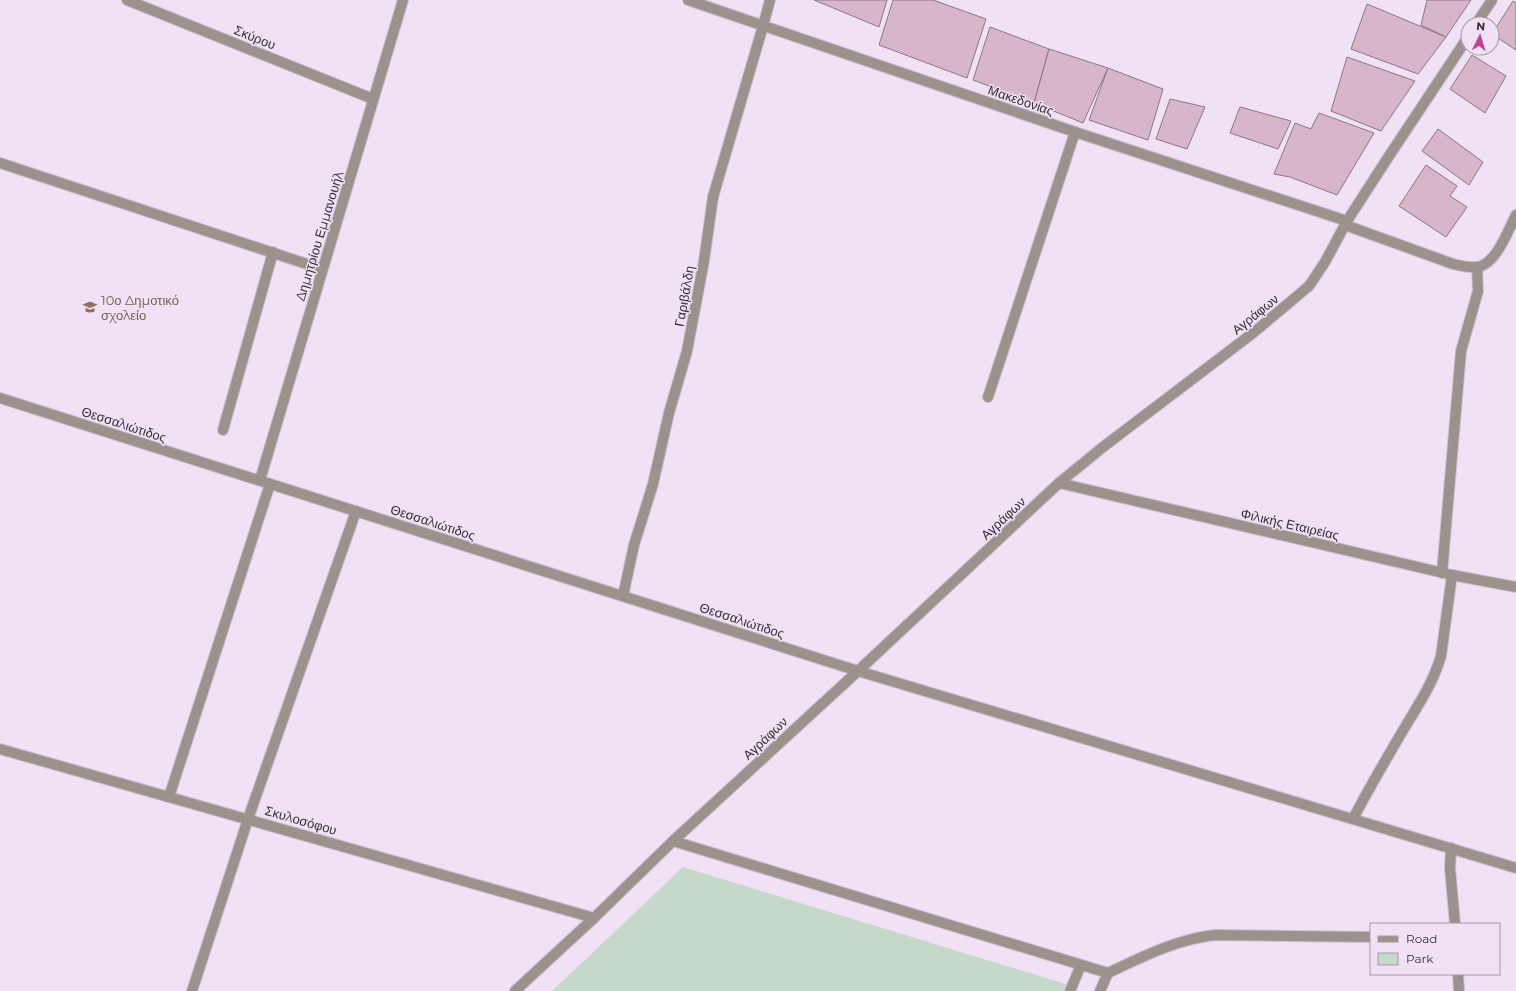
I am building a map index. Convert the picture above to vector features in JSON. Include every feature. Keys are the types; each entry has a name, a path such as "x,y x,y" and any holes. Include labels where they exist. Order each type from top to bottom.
{"street":[{"name":"Σκύρου","path":"127,0 373,99"},
{"name":"Δημητρίου Εμμανουήλ","path":"260,480 402,0"},
{"name":"Μακεδονίας","path":"688,0 1346,223 1453,264 1464,267 1477,267"},
{"name":"Γαριβάλδη","path":"623,596 634,544 653,484 669,413 687,352 704,261 713,197 770,0"},
{"path":"1481,16 1492,0"},
{"name":"Αγράφων","path":"515,991 594,918 673,841 1059,483 1103,447 1253,334 1309,286 1325,262 1346,223 1460,48"},
{"path":"988,398 1075,132"},
{"path":"0,163 322,269"},
{"path":"1353,819 1374,779 1430,685 1441,656 1461,351 1478,291 1477,267 1492,260 1516,214"},
{"path":"223,430 273,252"},
{"name":"Θεσσαλιώτιδος","path":"0,398 858,671 1516,868"},
{"name":"Φιλικής Εταιρείας","path":"1059,483 1447,574 1516,587"},
{"path":"169,797 270,484"},
{"path":"192,991 248,819 356,511"},
{"name":"Σκυλοσόφου","path":"0,749 594,918"},
{"path":"673,841 1108,973 1186,940 1203,936 1370,937"},
{"path":"1451,848 1450,868 1455,923"},
{"path":"1070,991 1081,965"},
{"path":"1100,991 1108,973"},
{"path":"1458,975 1459,991"}],"green space":[{"path":"683,867 1072,986 1073,991 552,991"}],"building":[{"path":"814,0 887,0 879,27"},
{"path":"893,0 933,0 986,19 967,78 879,45"},
{"path":"1427,0 1471,0 1446,37 1421,25"},
{"path":"1513,1 1516,3 1516,50 1500,39 1500,21"},
{"path":"1367,4 1446,37 1418,74 1351,49"},
{"path":"990,27 1049,49 1034,103 973,80"},
{"path":"1049,49 1108,68 1083,123 1034,103"},
{"path":"1471,56 1506,76 1485,113 1450,89"},
{"path":"1347,57 1415,81 1381,131 1331,111"},
{"path":"1108,68 1163,89 1148,140 1089,120"},
{"path":"1170,99 1205,107 1187,149 1156,139"},
{"path":"1240,107 1291,121 1278,149 1230,133"},
{"path":"1319,113 1374,133 1337,195 1290,177 1274,174 1295,123 1311,129"},
{"path":"1438,129 1483,162 1469,185 1422,151"},
{"path":"1426,165 1457,186 1450,196 1467,207 1446,237 1399,206"}],"place":[{"name":"10ο Δημοτικό σχολείο","path":"90,307"}]}
